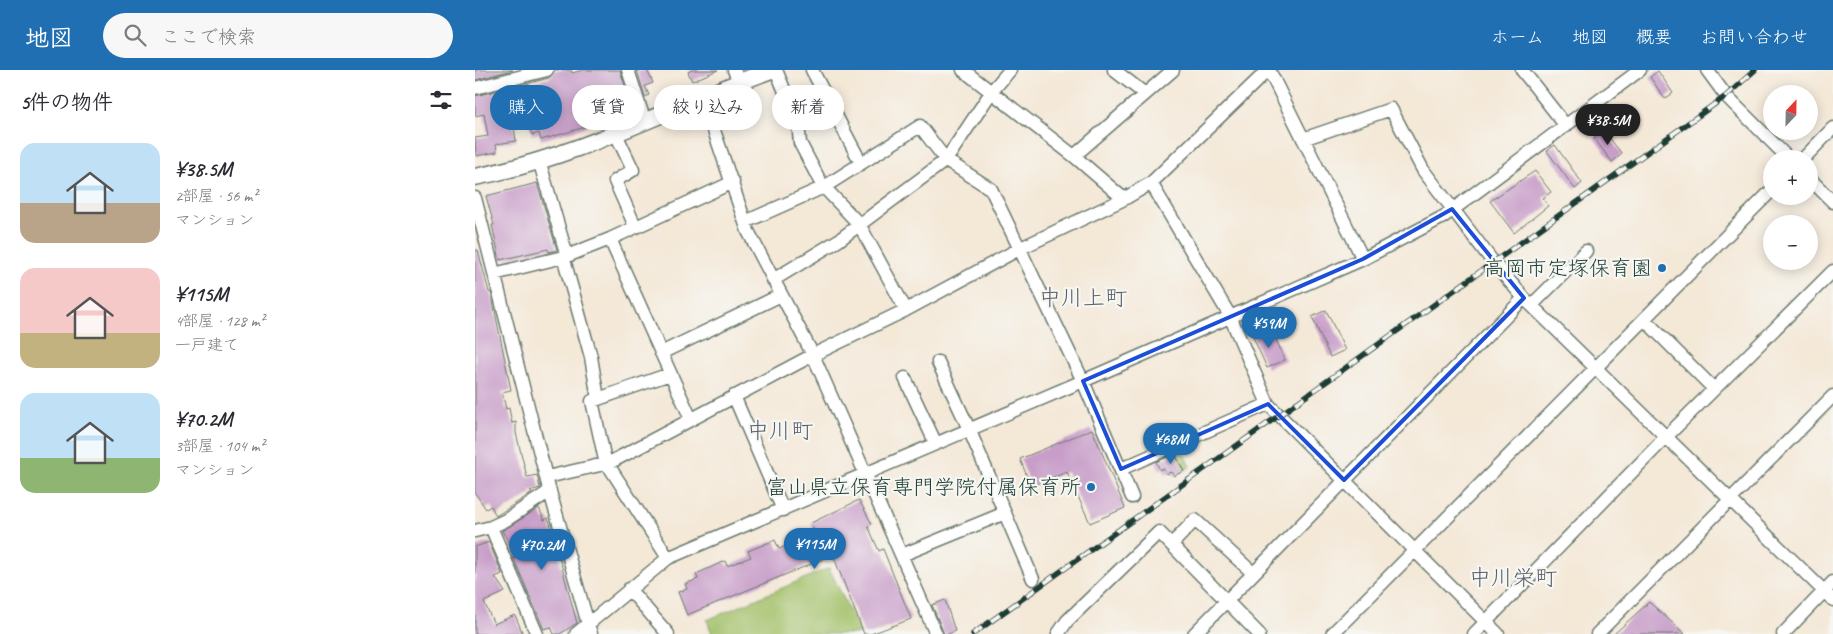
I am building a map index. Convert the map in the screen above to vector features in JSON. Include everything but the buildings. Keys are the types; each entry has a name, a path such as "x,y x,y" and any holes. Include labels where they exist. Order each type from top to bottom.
{"main road":[{"path":"722,85 736,76 771,70"},
{"path":"475,177 539,160 616,134 654,118"}],"street":[{"path":"475,88 547,70"},
{"path":"628,70 645,122"},
{"path":"776,70 798,123 800,143 824,187 859,224 906,310"},
{"path":"813,70 861,163"},
{"path":"963,70 1074,156 1124,199"},
{"path":"773,280 839,240 946,160 992,91 1010,70"},
{"path":"1114,70 1145,94"},
{"path":"1074,156 1173,70"},
{"path":"547,477 609,463 813,355 906,310 1021,248 1124,199 1151,183 1269,70 1363,259"},
{"path":"1522,70 1566,126"},
{"path":"576,634 590,629 629,589 668,558 1363,259 1443,217 1640,70"},
{"path":"1707,70 1726,96 1780,150"},
{"path":"1303,138 1391,109 1423,170 1499,270 1528,302 1731,499 1830,591 1783,634"},
{"path":"745,222 824,187 920,126 946,160 991,189 1021,248 1083,381 1132,497"},
{"path":"1812,150 1833,128"},
{"path":"714,130 745,222 813,355 867,474 928,621 936,634"},
{"path":"616,134 633,170 615,181 635,226"},
{"path":"539,160 591,357 598,399"},
{"path":"494,274 565,256 611,239 635,226 733,182"},
{"path":"1151,183 1230,316 1268,404 1498,634"},
{"path":"1818,187 1833,202"},
{"path":"475,198 550,491 590,629"},
{"path":"1332,634 1763,199"},
{"path":"611,239 691,419"},
{"path":"1194,634 1344,480 1528,302 1586,251"},
{"path":"1474,634 1667,436 1833,271"},
{"path":"661,353 781,295"},
{"path":"1645,319 1715,389"},
{"path":"937,362 969,428 1033,579"},
{"path":"668,558 609,463 605,460 592,401 670,374"},
{"path":"905,378 935,442"},
{"path":"734,396 783,510"},
{"path":"1597,634 1833,396"},
{"path":"1121,469 1268,404"},
{"path":"476,528 491,527 506,520 550,491"},
{"path":"902,555 1005,513"},
{"path":"1172,544 1195,520 1253,573"},
{"path":"491,527 537,634"},
{"path":"1058,634 1067,621 1159,532 1259,634"},
{"path":"629,589 668,634"}],"highlighted area":[{"path":"1452,209 1524,298 1344,480 1268,404 1121,469 1083,381 1363,259"}],"green space":[{"path":"1180,445 1190,467 1185,470 1173,447"},
{"path":"829,568 861,634 712,634 707,620"}],"railway":[{"path":"973,634 1726,96 1755,70"}],"place":[{"name":"高岡市定塚保育園","path":"1662,268"},
{"name":"富山県立保育専門学院付属保育所","path":"1091,487"}],"district":[{"name":"中川上町","path":"1083,297"},
{"name":"中川町","path":"780,430"},
{"name":"中川栄町","path":"1513,577"}]}
